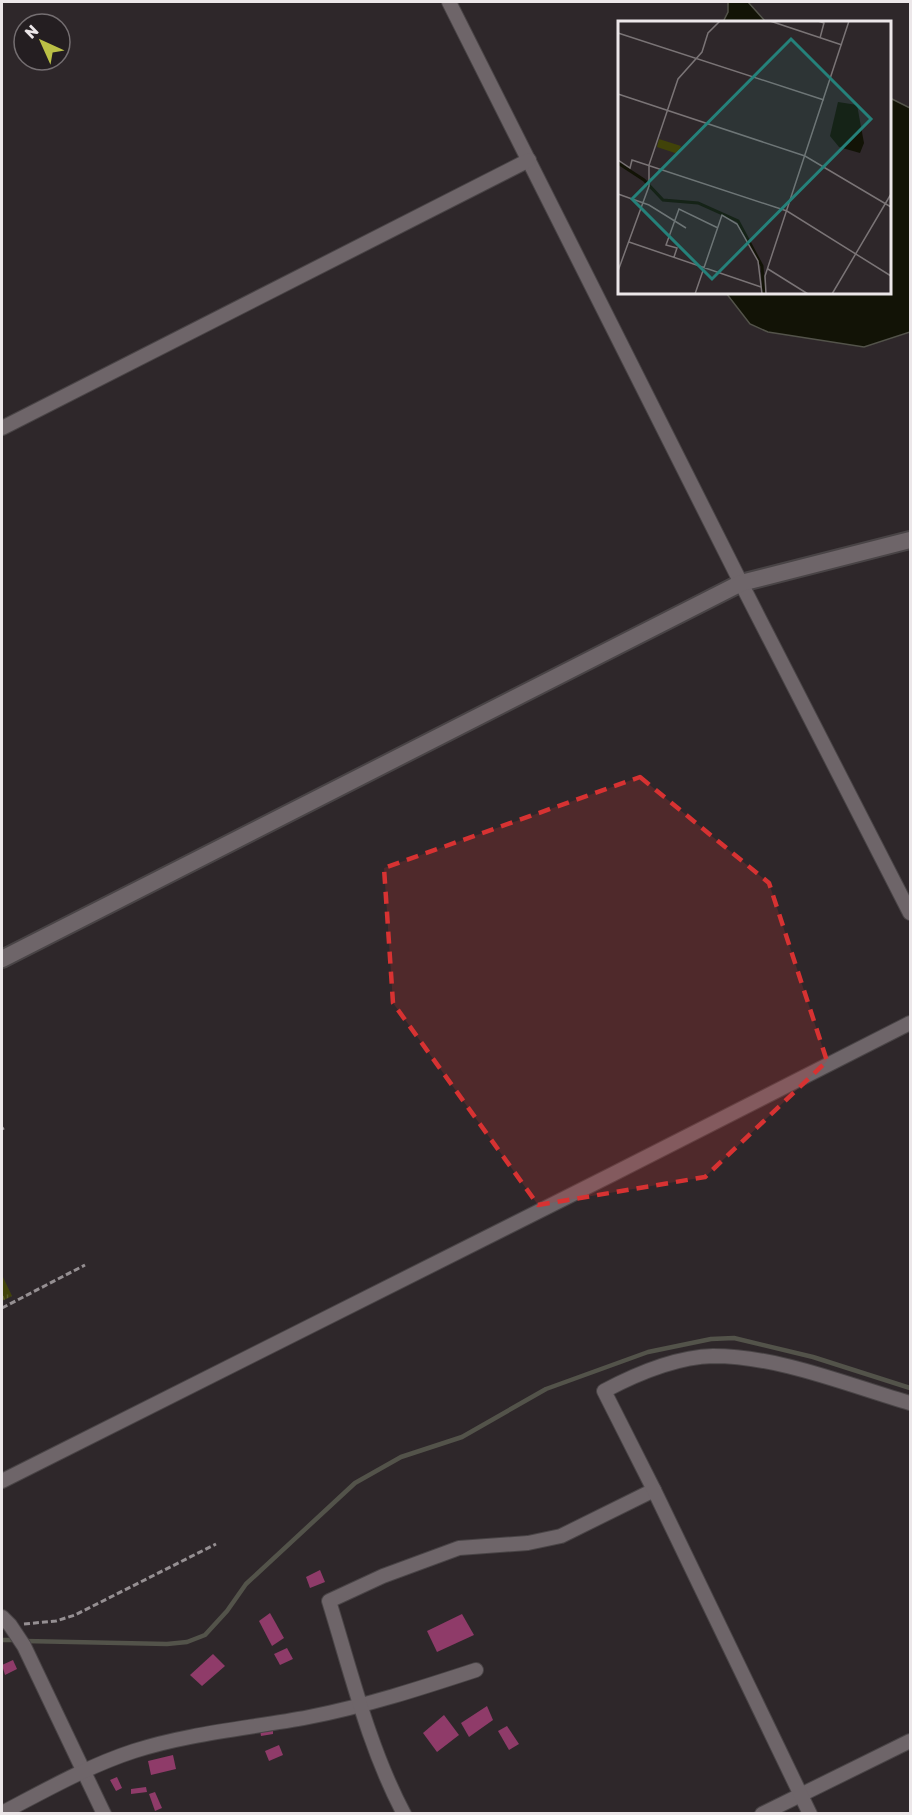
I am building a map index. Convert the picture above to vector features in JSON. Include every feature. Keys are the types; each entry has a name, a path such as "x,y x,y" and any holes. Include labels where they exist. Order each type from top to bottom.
{"street":[{"path":"449,2 741,583 910,912"},
{"path":"2,428 529,160"},
{"path":"2,959 741,583 910,540"},
{"path":"2,1481 910,1023"},
{"path":"810,1814 604,1391 630,1377 682,1360 711,1356 745,1358 793,1368 910,1403"},
{"path":"404,1814 390,1786 361,1705 329,1601 383,1576 459,1548 528,1543 561,1536 654,1490"},
{"path":"9,1625 24,1646 104,1814"},
{"path":"2,1813 83,1772 134,1751 361,1705 476,1670"},
{"path":"762,1814 910,1741"}],"path":[{"path":"2,1308 86,1265"},
{"path":"9,1625 56,1621 75,1615 216,1544"}],"highlighted area":[{"path":"640,777 769,883 827,1061 705,1177 538,1205 393,1003 384,868"}],"green space":[{"path":"2,1275 12,1296 2,1301"}],"shaded area":[{"path":"728,2 748,2 765,21 724,21 728,12"},
{"path":"891,98 910,108 910,332 864,347 768,332 750,324 727,294 891,294"}],"building":[{"path":"320,1570 325,1582 310,1588 306,1577"},
{"path":"270,1613 284,1638 272,1646 259,1621"},
{"path":"462,1614 474,1635 437,1652 427,1631"},
{"path":"287,1648 293,1659 280,1665 274,1654"},
{"path":"213,1654 225,1666 202,1686 190,1675"},
{"path":"13,1660 17,1669 5,1675 2,1665"},
{"path":"487,1706 493,1720 469,1737 461,1723"},
{"path":"444,1715 459,1735 437,1752 423,1733"},
{"path":"507,1726 519,1744 509,1750 498,1731"},
{"path":"273,1728 273,1734 261,1736 260,1730"},
{"path":"279,1745 283,1755 269,1761 265,1751"},
{"path":"173,1755 176,1769 151,1775 148,1761"},
{"path":"117,1777 122,1788 116,1791 110,1780"},
{"path":"146,1787 147,1792 131,1794 131,1789"},
{"path":"155,1792 162,1808 155,1811 149,1794"}],"waterway":[{"path":"25,1641 167,1644 187,1642 205,1635 227,1611 246,1584 355,1483 401,1457 462,1437 546,1389 648,1352 711,1339 734,1338 813,1357 910,1388"},
{"path":"2,1640 17,1640"}]}
